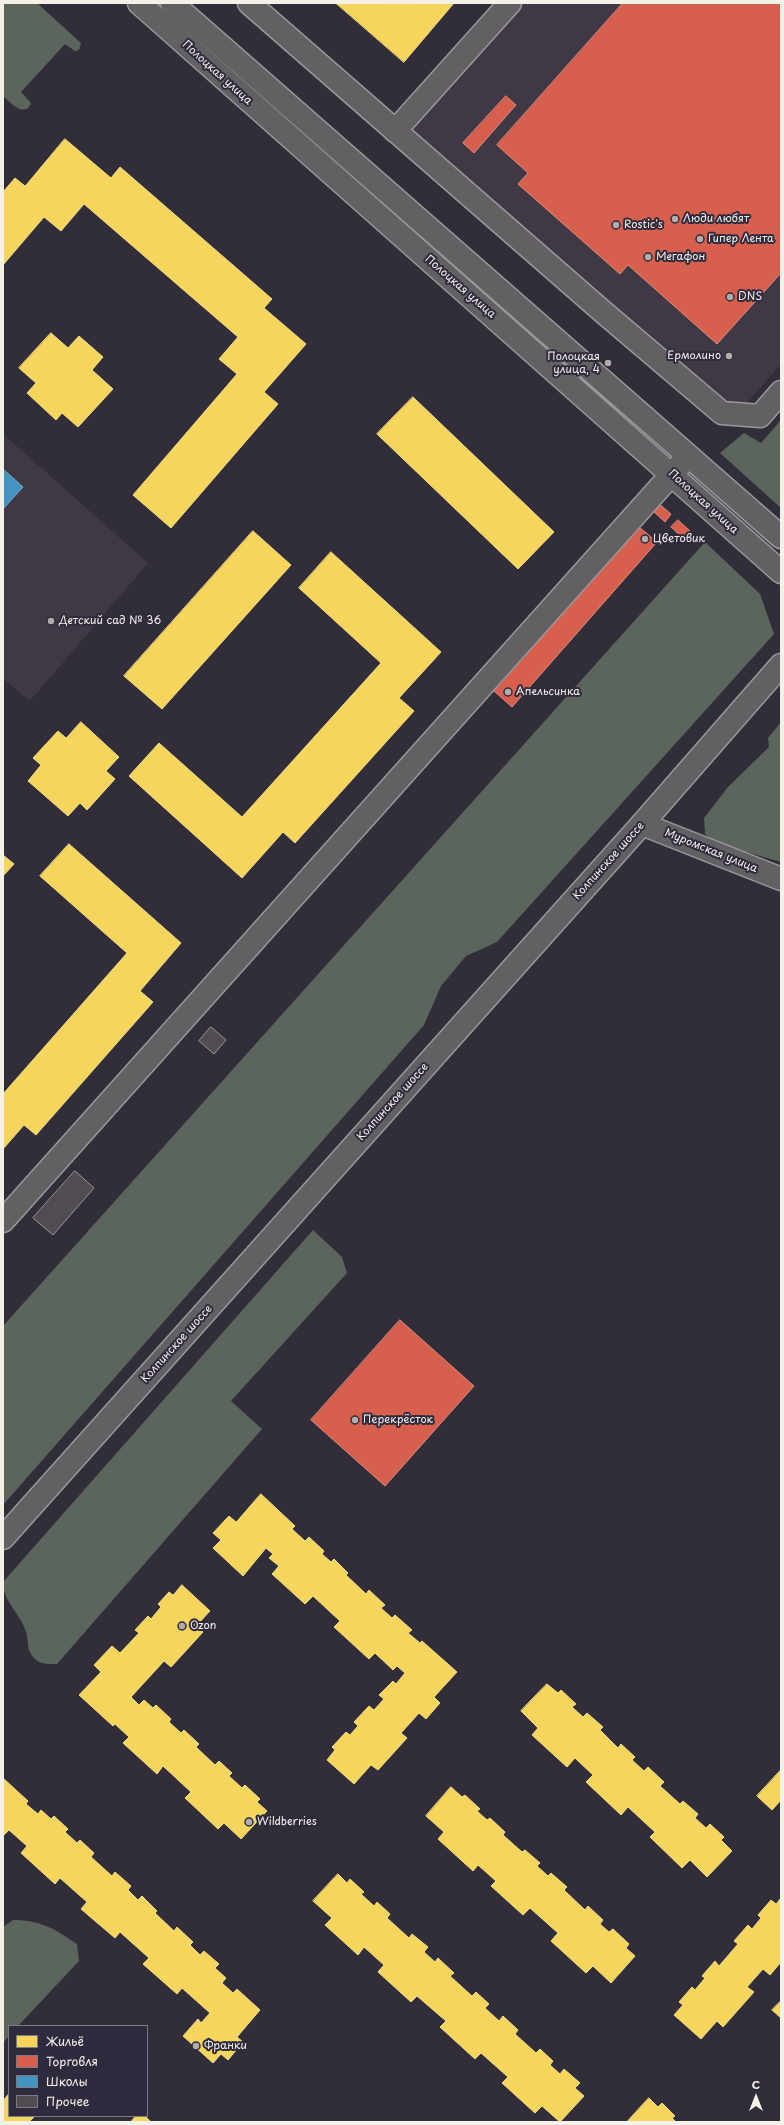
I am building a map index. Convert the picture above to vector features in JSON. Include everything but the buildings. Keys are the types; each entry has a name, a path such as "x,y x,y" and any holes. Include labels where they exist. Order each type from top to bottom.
{"street":[{"name":"Полоцкая улица","path":"139,3 781,572"},
{"name":"Полоцкая улица","path":"172,3 781,537"},
{"path":"249,3 722,413 760,416 781,392"},
{"path":"396,131 510,3"},
{"path":"3,1221 688,456"},
{"name":"Колпинское шоссе","path":"3,1538 642,824 781,665"},
{"name":"Муромская улица","path":"642,824 781,879"}],"shaded area":[{"path":"3,3 37,3 81,43 79,50 75,51 65,44 21,92 31,103 25,110 17,108 3,96"},
{"path":"521,3 781,3 781,364 728,425 400,143"},
{"path":"781,420 781,508 720,453 744,433 761,443"},
{"name":"Детский сад № 36","path":"3,434 148,563 30,701 3,679"},
{"path":"705,542 760,594 774,634 497,942 466,956 441,986 424,1025 3,1505 3,1326"},
{"path":"781,722 781,862 715,843 705,834 704,818 728,787 769,747 768,738"},
{"path":"313,1230 342,1257 347,1273 231,1401 262,1429 57,1664 45,1664 39,1662 31,1655 24,1626 6,1596 3,1582"},
{"path":"13,1920 23,1920 47,1926 77,1944 79,1961 19,2025 8,2025 8,2037 3,2043 3,1927"}],"place":[{"name":"Люди любят","path":"675,219"},
{"name":"Rostic's","path":"616,225"},
{"name":"Гипер Лента","path":"700,239"},
{"name":"Мегафон","path":"648,257"},
{"name":"DNS","path":"730,297"},
{"name":"Ермолино","path":"729,356"},
{"name":"Полоцкая улица, 4","path":"608,363"},
{"name":"Цветовик","path":"645,539"},
{"name":"Детский сад № 36","path":"51,621"},
{"name":"Апельсинка","path":"508,692"},
{"name":"Перекрёсток","path":"355,1420"},
{"name":"Ozon","path":"182,1626"},
{"name":"Wildberries","path":"249,1822"},
{"name":"Франки","path":"196,2046"}]}
